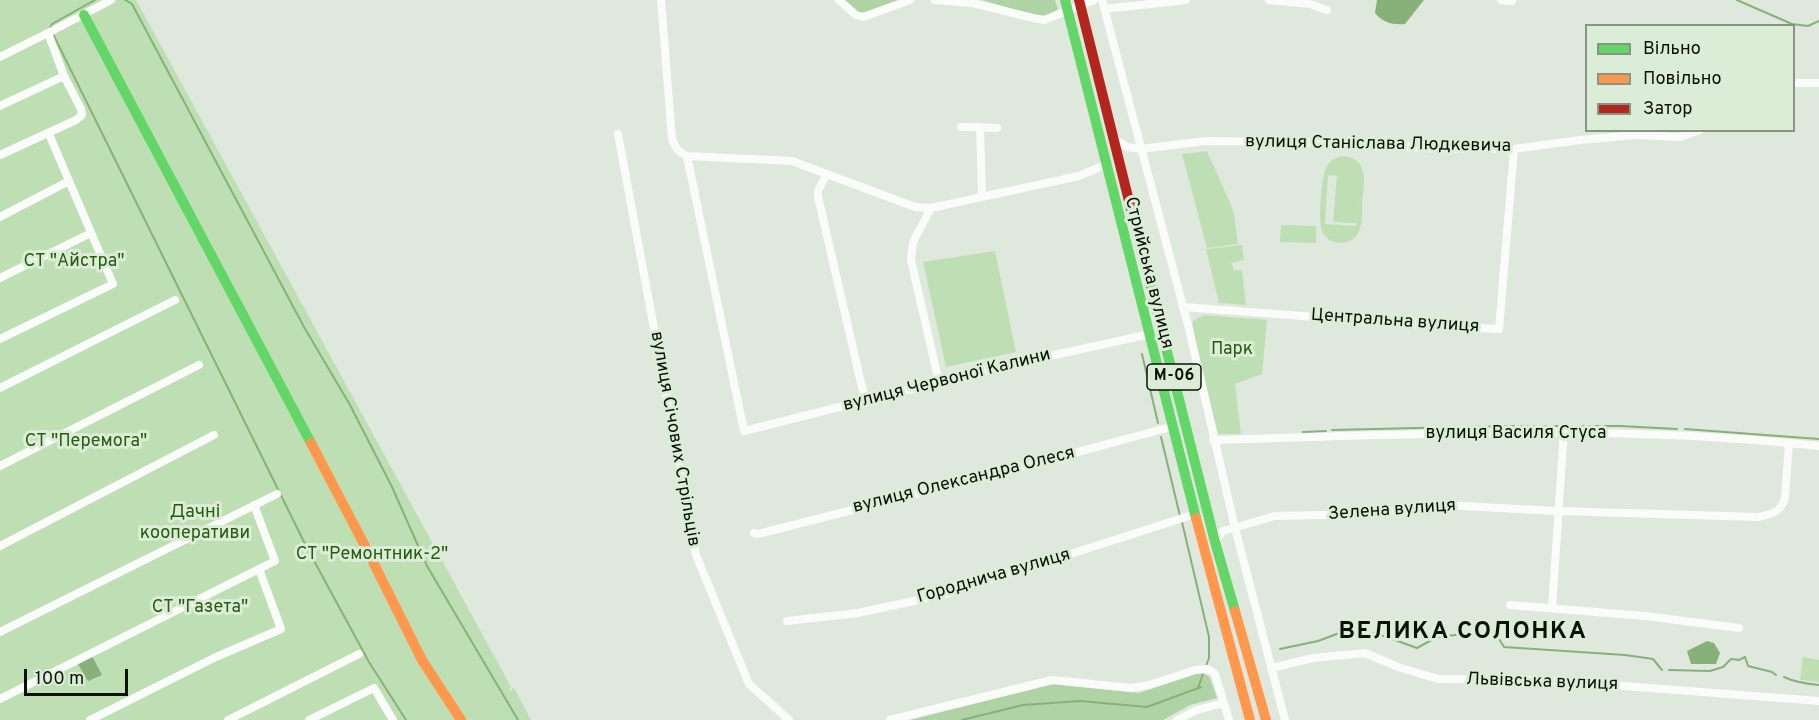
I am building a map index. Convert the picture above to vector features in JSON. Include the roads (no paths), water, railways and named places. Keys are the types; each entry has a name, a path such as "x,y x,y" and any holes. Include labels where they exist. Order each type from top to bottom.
{"main road":[{"name":"Стрийська вулиця","path":"1065,0 1174,426 1186,517 1250,720"},
{"name":"Стрийська вулиця","path":"1078,0 1215,542 1266,720"},
{"path":"84,15 365,546 422,660 461,720"}],"street":[{"path":"0,57 111,0"},
{"path":"661,0 672,139 675,147 687,156 792,161 915,207 931,208 1079,176 1107,164"},
{"path":"839,0 856,15 863,17 910,0"},
{"path":"935,0 973,3 1044,20 1094,0"},
{"path":"1102,0 1183,307 1232,528 1285,720"},
{"path":"1105,9 1186,0"},
{"path":"1269,0 1310,4 1327,10"},
{"path":"1501,0 1512,1"},
{"path":"0,155 49,134 82,116 48,33"},
{"path":"0,106 64,76"},
{"path":"1795,83 1819,83"},
{"path":"961,127 997,128"},
{"path":"980,127 982,197"},
{"name":"вулиця Станіслава Людкевича","path":"1113,137 1127,147 1141,149 1205,141 1315,142 1442,149 1514,149 1635,135 1680,137 1694,132"},
{"path":"0,339 113,284 49,134"},
{"name":"вулиця Січових Стрільців","path":"618,134 696,555 749,684 789,720"},
{"path":"1120,164 1120,154 1127,147"},
{"name":"Центральна вулиця","path":"1183,307 1499,329 1514,149"},
{"name":"вулиця Червоної Калини","path":"687,156 744,431 939,382 1150,334"},
{"path":"826,175 818,191 818,197 865,400"},
{"path":"0,217 69,181"},
{"path":"931,208 913,242 911,260 939,382"},
{"path":"0,278 91,233"},
{"path":"0,377 1,388 175,300"},
{"path":"0,465 199,365"},
{"name":"вулиця Олександра Олеся","path":"754,533 758,534 1041,462 1174,426"},
{"path":"1552,608 1564,431"},
{"name":"вулиця Василя Стуса","path":"1213,440 1564,431 1682,436 1819,446"},
{"path":"0,546 214,435"},
{"name":"Зелена вулиця","path":"1215,542 1220,533 1232,528 1280,515 1371,514 1442,505 1758,517 1777,512 1783,506 1789,443"},
{"path":"0,632 277,494"},
{"path":"0,699 275,561 254,505"},
{"name":"Городнича вулиця","path":"787,621 858,613 946,594 1186,517"},
{"path":"1209,519 1217,527 1232,528"},
{"path":"90,720 216,657 281,629 259,569"},
{"path":"1510,604 1646,616 1739,628"},
{"name":"Львівська вулиця","path":"1271,668 1313,658 1365,653 1398,667 1438,679 1528,680 1819,701"},
{"path":"228,720 359,654"},
{"path":"890,720 1052,680 1131,688 1149,685 1195,670 1208,669 1215,674 1229,720"},
{"path":"309,720 374,688 393,720"},
{"path":"1177,720 1197,710 1224,703"}],"waterway":[{"path":"50,28 52,24 95,0"},
{"path":"125,0 132,4 304,327 350,405 392,487 427,566 518,720"},
{"path":"1737,0 1792,24"},
{"path":"1795,24 1808,26 1819,21"},
{"path":"53,34 307,548 369,662 406,720"},
{"path":"1142,354 1158,423"},
{"path":"1464,427 1514,426"},
{"path":"1517,426 1620,426 1677,429"},
{"path":"1332,430 1459,427"},
{"path":"1685,429 1819,439"},
{"path":"1303,432 1326,431"},
{"path":"1161,437 1180,516"},
{"path":"1182,522 1209,637 1209,658 1206,666"},
{"path":"1280,649 1318,641 1350,629 1384,636 1417,648 1437,637 1473,633 1496,634 1504,647 1653,659 1662,670"},
{"path":"1669,670 1710,671 1723,667 1731,659 1739,660 1745,657 1748,666 1776,675"},
{"path":"1198,688 1204,671"},
{"path":"1784,677 1819,685"},
{"path":"962,720 1023,705 1080,701 1147,707 1201,687"}],"district":[{"name":"ВЕЛИКА СОЛОНКА","path":"1463,633"}],"park label":[{"name":"СТ \"Айстра\"","path":"74,262"},
{"name":"Парк","path":"1232,350"},
{"name":"СТ \"Перемога\"","path":"86,442"},
{"name":"Дачні кооперативи","path":"195,523"},
{"name":"СТ \"Ремонтник-2\"","path":"372,555"},
{"name":"СТ \"Газета\"","path":"200,608"}]}
